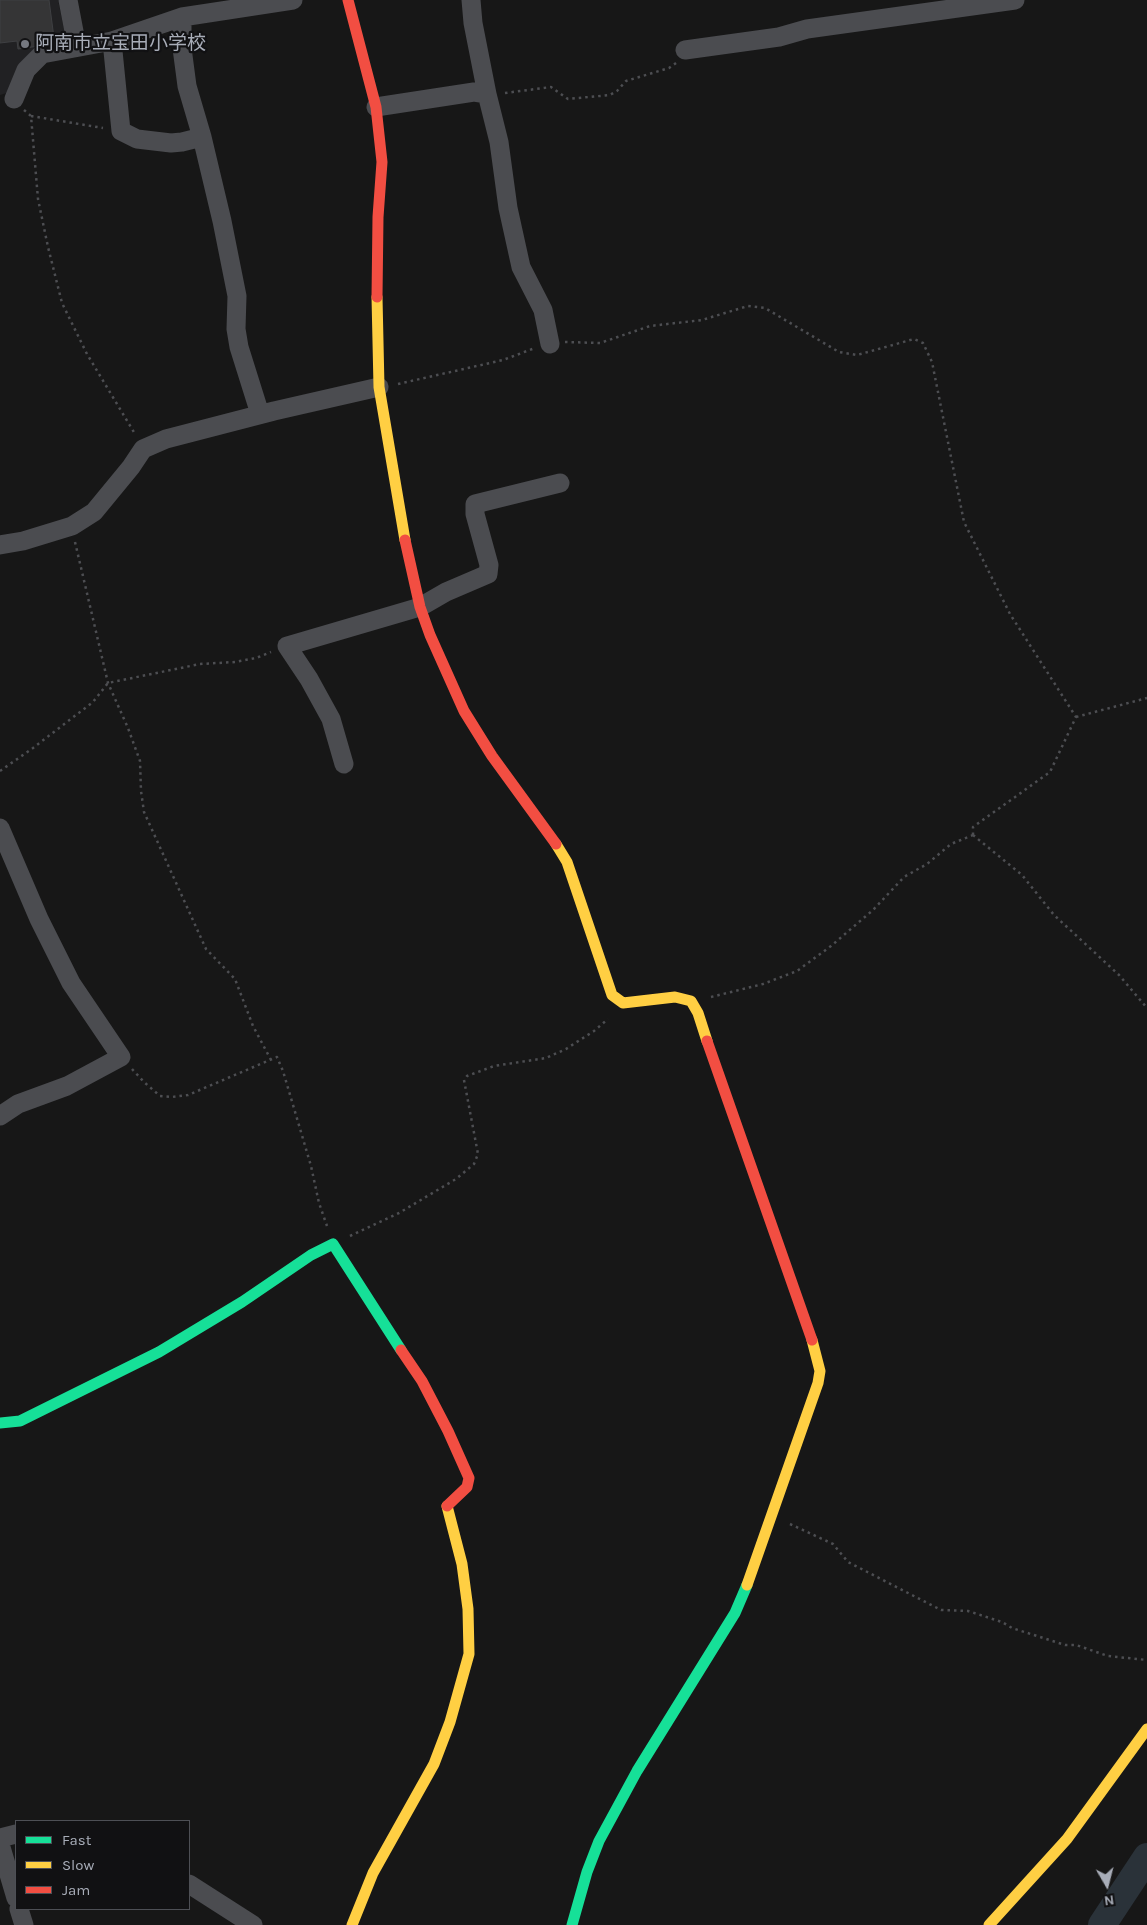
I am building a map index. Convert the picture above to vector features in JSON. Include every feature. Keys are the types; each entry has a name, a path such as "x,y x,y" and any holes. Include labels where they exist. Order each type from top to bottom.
{"street":[{"path":"68,0 76,47"},
{"path":"14,99 26,70 42,54 112,41 182,17 294,0"},
{"path":"348,0 376,107 382,162 378,217 377,287 379,387 399,510 420,608 430,636 464,711 492,756 554,840 567,862 612,995 623,1003 675,997 691,1001 698,1013 739,1135 814,1344 820,1371 818,1383 752,1574 735,1613 637,1771 599,1841 586,1872 572,1925"},
{"path":"471,0 473,23 498,142 508,208 521,267 544,310 550,344"},
{"path":"685,50 779,37 807,29 1015,0"},
{"path":"182,17 182,48 187,86 216,194 237,296 236,329 239,347 260,414"},
{"path":"112,41 121,131 137,139 171,143 202,137"},
{"path":"376,107 474,92 487,94"},
{"path":"0,545 23,541 72,526 94,512 131,467 143,449 166,439 260,414 379,387"},
{"path":"344,764 331,719 309,679 287,646 420,608 446,592 488,574 489,566 475,514 475,504 560,483"},
{"path":"0,828 39,919 71,983 122,1057 67,1086 18,1104 0,1116"},
{"path":"0,1423 20,1421 159,1352 242,1302 311,1255 334,1244 422,1381 448,1430 469,1478 467,1487 447,1506 462,1564 468,1609 470,1654 450,1722 434,1764 373,1873 360,1910 352,1925"},
{"path":"989,1925 1067,1839 1147,1729"},
{"path":"0,1838 15,1834"},
{"path":"0,1844 15,1895"},
{"path":"190,1885 253,1925"},
{"path":"20,1910 24,1925"}],"path":[{"path":"487,94 551,87 568,99 610,95 617,91 626,81 669,68 675,64 685,50"},
{"path":"14,99 31,116 121,131"},
{"path":"31,116 38,199 62,303 87,354 143,449"},
{"path":"379,387 503,360 530,349 550,344 568,342 600,343 650,326 702,320 748,306 765,308 839,352 857,355 914,338 923,343 932,362 964,522 1010,614 1076,717"},
{"path":"72,526 108,683 140,761 140,791 144,812 206,949 235,979 253,1026 270,1060"},
{"path":"0,771 93,702 108,683 200,664 235,662 256,658 287,646"},
{"path":"972,835 973,827 1050,772 1076,717 1147,698"},
{"path":"691,1001 763,984 797,971 831,946 873,910 904,877 927,864 951,844 972,835"},
{"path":"972,835 1022,874 1054,915 1119,975 1147,1008"},
{"path":"122,1057 144,1082 160,1096 172,1097 188,1095 277,1057 283,1070 312,1166 320,1204 334,1244 399,1212 456,1179 474,1164 478,1154 464,1080 467,1076 494,1066 546,1058 566,1050 616,1014 618,1001"},
{"path":"772,1517 833,1544 848,1562 941,1610 968,1611 1065,1645 1076,1645 1108,1656 1147,1660"}],"shaded area":[{"name":"阿南市立宝田小学校","path":"0,0 58,0 66,39 35,50 10,92 0,95"}],"building":[{"path":"0,0 49,0 54,38 38,40 39,46 18,49 17,41 0,43"}],"waterway":[{"path":"1102,1925 1147,1857"}],"traffic: fast":[{"path":"0,1423 20,1421 159,1352 242,1302 311,1255 333,1244 401,1350"},
{"path":"572,1925 587,1872 599,1841 637,1771 735,1613 747,1585"}],"traffic: slow":[{"path":"377,297 379,387 405,540"},
{"path":"556,844 567,862 612,995 623,1003 675,997 691,1001 698,1013 707,1041"},
{"path":"747,1585 818,1383 820,1371 812,1340"},
{"path":"352,1925 373,1873 434,1764 450,1722 469,1654 468,1609 462,1564 447,1506"},
{"path":"989,1925 1067,1839 1147,1729"}],"traffic: jam":[{"path":"348,0 376,107 382,162 378,217 377,297"},
{"path":"405,540 420,607 430,635 464,711 492,756 556,844"},
{"path":"707,1041 812,1340"},
{"path":"401,1350 422,1381 448,1431 469,1478 467,1487 447,1506"}],"place":[{"name":"阿南市立宝田小学校","path":"25,44"}]}
